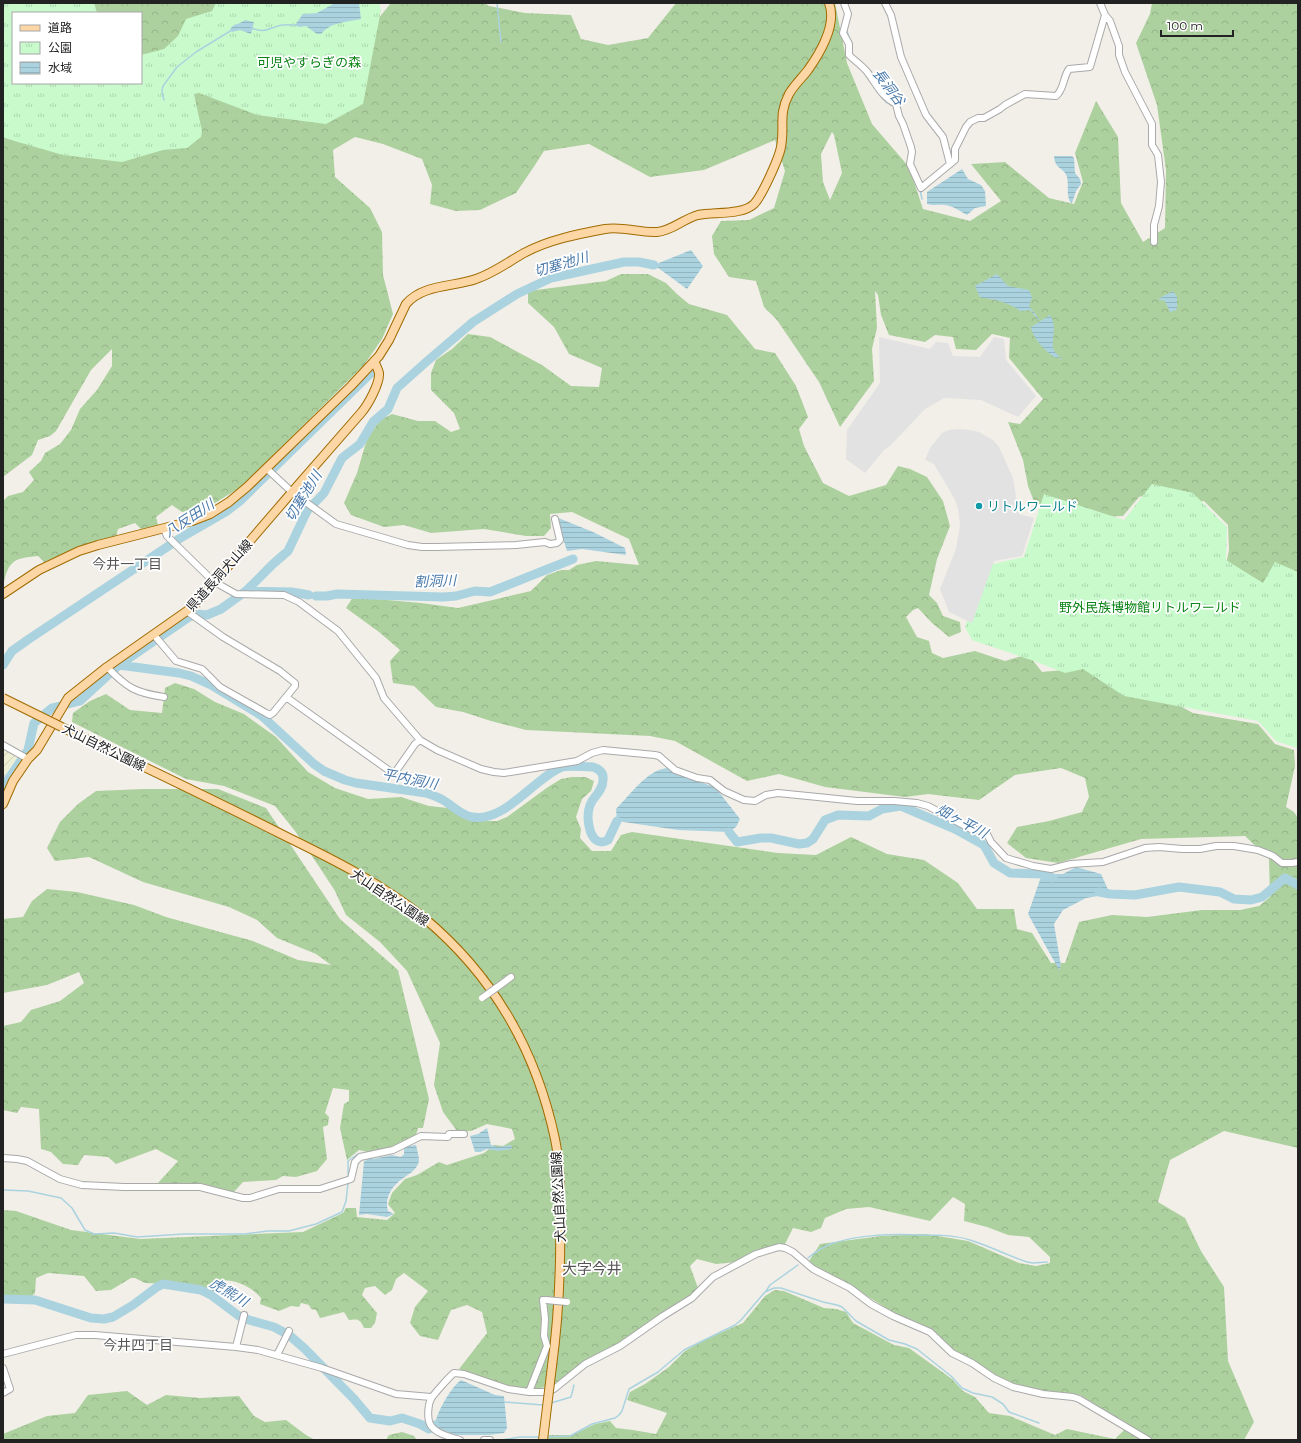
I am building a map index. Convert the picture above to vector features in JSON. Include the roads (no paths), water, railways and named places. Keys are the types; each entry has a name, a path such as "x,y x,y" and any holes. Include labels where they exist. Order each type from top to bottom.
{"main road":[{"path":"3,594 39,570 79,551 114,540 192,522 218,510 268,470 351,386 374,361 389,340 406,304 410,299 420,293 435,288 477,279 490,274 535,248 576,235 611,228 662,231 697,216 750,207 761,194 780,149 783,107 792,89 813,62 824,40 832,19 830,3"},
{"name":"県道長洞犬山線","path":"3,804 25,757 37,750 67,700 107,667 156,638 188,612 366,408 379,373 374,361"},
{"name":"犬山自然公園線","path":"3,698 265,825 341,864 384,890 422,917 466,958 497,996 513,1022 529,1056 542,1092 555,1138 558,1159 560,1182 561,1250 559,1298 543,1440"}],"street":[{"path":"844,3 848,14 843,32 849,44 849,55 867,72 888,100 896,104 898,116 904,124 911,146 912,152 910,164 921,188 955,160 955,149 970,122 990,115 1025,94 1056,96 1060,93 1069,68 1090,67 1105,15"},
{"path":"884,3 891,15 900,57 926,115 943,137 950,164"},
{"path":"1100,3 1105,15 1110,21 1119,46 1119,55 1125,72 1152,124 1152,145 1158,155 1161,182 1159,206 1154,224 1154,242"},
{"path":"268,470 292,492 336,524 402,543 422,547 470,547 545,542 550,544 557,543 560,540 555,519"},
{"path":"164,529 167,536 215,582 236,594 284,595 299,602 338,631 376,678 384,698 420,740 461,761 494,772 504,773 577,761 592,752 612,750 659,756 675,770 697,778 710,780 733,796 744,800 755,801 766,795 778,793 857,801 894,801 917,803 928,806 971,829 986,832 991,842 1006,858 1033,866 1051,869 1071,864 1102,862 1144,848 1159,847 1200,849 1216,846 1234,846 1258,850 1273,856 1282,863 1298,862"},
{"path":"156,638 176,662 202,668 220,687 266,714 270,715 273,713 295,686 295,683 280,671 223,637 188,612"},
{"path":"107,667 122,681 138,692 146,695 164,697"},
{"path":"286,697 394,774 415,744 420,740"},
{"path":"3,745 25,757"},
{"path":"482,998 511,977"},
{"path":"3,1158 27,1161 60,1179 82,1185 124,1187 200,1187 235,1197 250,1198 279,1189 320,1189 350,1179 355,1162 360,1157 393,1150 421,1136 448,1137 448,1134 464,1134"},
{"path":"460,1440 450,1437 432,1427 429,1417 431,1397 451,1375 458,1373 508,1389 529,1392 546,1392 554,1389 585,1364 620,1346 692,1298 713,1277 756,1254 779,1247 793,1252 813,1270 850,1288 871,1304 893,1316 930,1332 952,1352 994,1378 1013,1386 1043,1394 1079,1399 1148,1440"},
{"path":"529,1392 547,1346 544,1336 545,1319 543,1300 567,1302"},
{"path":"236,1347 244,1314"},
{"path":"277,1355 289,1331"},
{"path":"3,1354 76,1335 95,1335 250,1348 324,1369 396,1394 431,1397"},
{"path":"3,1368 10,1389 3,1393"},
{"path":"484,1440 490,1440"}],"water":[{"path":"335,3 359,3 361,19 334,25 329,27 321,34 317,34 306,26 299,27 295,25 303,14 317,13"},
{"path":"245,20 254,22 251,34 240,30 232,32 230,29 234,25"},
{"path":"1054,156 1072,156 1074,158 1075,173 1080,179 1081,184 1076,191 1072,203 1070,202 1068,195 1066,174 1056,164"},
{"path":"962,169 968,179 981,185 985,191 986,206 975,208 967,215 948,206 927,204 927,192"},
{"path":"691,250 703,266 687,289 654,265"},
{"path":"997,274 1008,286 1029,290 1032,297 1029,306 1039,319 1038,320 1030,310 1020,311 1013,306 1002,302 980,297 975,286"},
{"path":"1173,291 1177,297 1177,308 1176,310 1170,312 1165,301 1158,299"},
{"path":"1050,315 1054,327 1053,349 1062,360 1059,357 1056,358 1044,349 1032,332 1031,327"},
{"path":"556,517 593,532 625,548 626,555 582,549 567,551"},
{"path":"667,768 682,776 715,787 740,819 736,827 729,832 678,830 617,821 616,809 633,790 653,773"},
{"path":"1076,867 1101,874 1110,894 1086,898 1063,910 1054,924 1061,966 1059,970 1028,914 1042,874 1063,874"},
{"path":"487,1128 491,1145 498,1147 511,1145 512,1149 498,1151 487,1149 480,1152 475,1152 470,1136 478,1134"},
{"path":"416,1145 419,1159 418,1164 412,1172 395,1185 388,1197 388,1211 394,1214 387,1217 367,1214 359,1215 364,1161 367,1160 367,1156 372,1156 373,1159 392,1155 401,1157 404,1154 404,1148"},
{"path":"461,1380 495,1395 504,1396 507,1428 504,1433 489,1435 456,1435 435,1427 433,1424 435,1424 438,1413 445,1400 457,1383"}],"waterway":[{"path":"497,3 501,42"},
{"name":"長洞谷","path":"847,4 850,13"},
{"path":"251,28 262,31 280,25 297,25"},
{"path":"164,100 162,91 163,86 177,67 196,52 232,30"},
{"name":"長洞谷","path":"847,31 851,44"},
{"name":"長洞谷","path":"874,87 886,102 891,104"},
{"name":"長洞谷","path":"920,190 922,199"},
{"name":"切塞池川","path":"3,787 28,750 34,723 52,708 80,701 119,665 189,617 197,614 207,615 221,609 246,591 288,551 307,511 324,493 342,458 360,444 373,422 388,409 397,388 473,322 517,294 551,278 624,262 639,262 654,265"},
{"name":"八反田川","path":"3,665 12,651 29,639 182,537 227,511 240,501 372,372"},
{"name":"割洞川","path":"316,596 337,594 443,597 456,596 475,591 490,592 573,559"},
{"name":"割洞川","path":"246,591 292,592 309,595"},
{"name":"平内洞川","path":"119,665 191,676 211,685 262,716 314,764 324,771 356,783 426,793 447,802 461,812 472,817 484,817 508,807 541,780 562,767 593,767 603,775 602,787 593,800 589,811 589,826 593,837 601,842 608,840 617,821"},
{"name":"畑ヶ平川","path":"729,832 737,842 771,838 799,844 807,843 813,839 825,820 838,815 869,816 882,809 901,806 955,829 984,845 994,863 1010,873 1042,874 1053,878"},
{"name":"畑ヶ平川","path":"1099,892 1135,895 1179,887 1220,892 1234,899 1251,900 1262,897 1285,878 1298,885"},
{"path":"348,1175 348,1161 358,1154"},
{"path":"3,1190 28,1191 61,1198 72,1208 85,1230 94,1234 114,1233 137,1237 184,1234 244,1234 268,1231 289,1231 316,1224 342,1212 346,1201 348,1183"},
{"path":"808,1258 828,1245 853,1238 888,1235 934,1235 964,1238 1027,1262 1047,1262"},
{"path":"766,1291 770,1285 798,1265"},
{"name":"虎熊川","path":"3,1299 35,1300 91,1318 104,1319 113,1317 163,1284 201,1290 211,1295 239,1316 274,1327 289,1335 305,1349 354,1399 370,1418 390,1421 402,1418 420,1424 429,1429 435,1425"},
{"path":"546,1437 570,1436 592,1424 615,1418 622,1411 629,1389 658,1372 684,1350 735,1325 765,1292 774,1288 781,1288 842,1307 856,1321 889,1340 917,1349 951,1376 962,1388 973,1393 992,1397 1003,1404 1009,1412 1039,1423"},
{"path":"551,1403 571,1397 574,1385"},
{"path":"504,1402 543,1405"},
{"name":"虎熊川","path":"429,1429 433,1432"},
{"path":"501,1440 520,1437 541,1437"}],"place":[{"name":"リトルワールド","path":"979,506"}],"district":[{"name":"今井一丁目","path":"127,564"},
{"name":"大字今井","path":"592,1269"},
{"name":"今井四丁目","path":"138,1345"}],"park label":[{"name":"可児やすらぎの森","path":"309,62"},
{"name":"野外民族博物館リトルワールド","path":"1150,607"}]}
